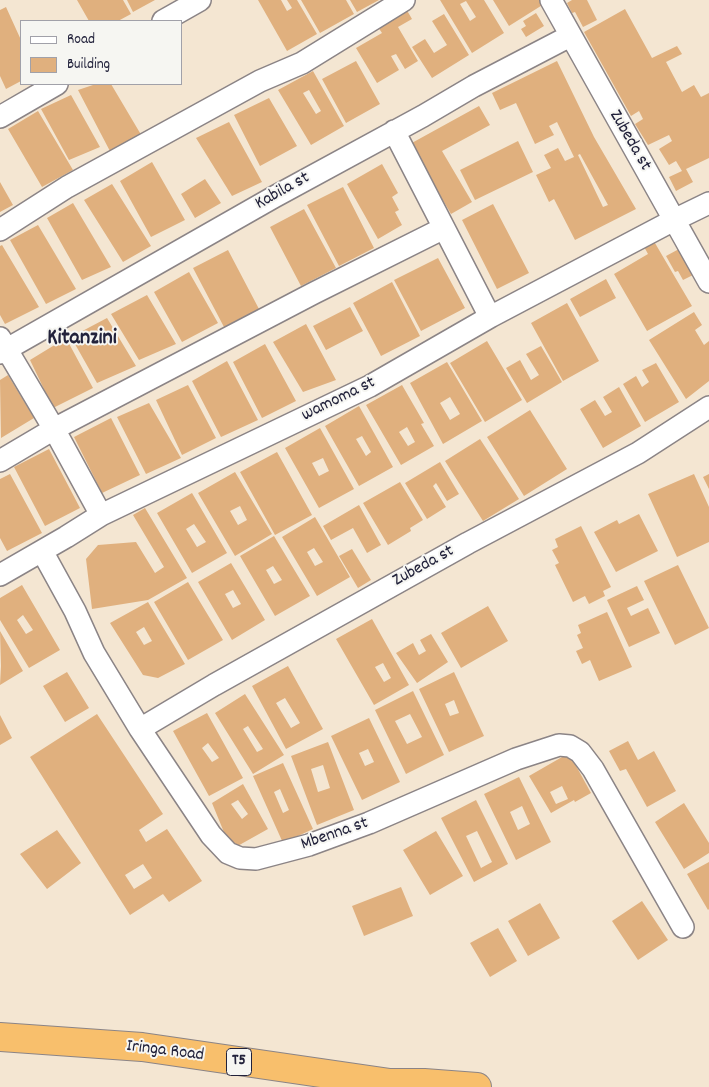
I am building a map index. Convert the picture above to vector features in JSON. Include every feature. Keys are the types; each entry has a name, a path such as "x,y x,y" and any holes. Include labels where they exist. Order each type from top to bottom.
{"highway":[{"name":"Iringa Road","path":"0,1036 142,1048 381,1082 477,1087"}],"street":[{"path":"165,20 200,0"},
{"path":"0,230 67,187 260,81 302,63 404,0"},
{"name":"Zubeda st","path":"551,0 709,282"},
{"name":"Kabila st","path":"2,347 474,86 570,36"},
{"path":"0,117 54,85"},
{"path":"394,131 490,317"},
{"name":"wamoma st","path":"0,575 101,515 370,386 490,317 709,203"},
{"path":"0,461 54,429 314,293 444,228"},
{"path":"2,347 54,429 101,515"},
{"name":"Zubeda st","path":"140,729 214,685 468,543 638,453 709,407"},
{"name":"Mbenna st","path":"42,551 75,612 94,653 140,729 211,835 228,852 240,858 256,859 309,845 369,823 516,759 560,745 570,746 580,752 593,769 683,927"}],"building":[{"path":"77,0 123,0 131,14 120,20 88,20"},
{"path":"127,0 155,0 133,12"},
{"path":"258,0 281,0 287,11 292,8 287,0 297,0 317,34 287,51"},
{"path":"301,0 346,0 354,14 320,33"},
{"path":"350,0 379,0 357,12"},
{"path":"440,0 484,0 504,33 472,53","holes":["466,1 476,17 470,21 460,4"]},
{"path":"493,0 542,0 544,4 509,26"},
{"path":"572,0 587,0 597,20 583,27 575,12 572,13 567,3"},
{"path":"6,7 20,38 20,82 6,89 0,76 0,10"},
{"path":"405,7 412,19 398,27 418,61 405,69 396,54 391,56 399,70 377,83 356,48 382,33 376,24"},
{"path":"625,9 652,58 677,46 682,54 666,62 682,92 694,85 701,97 709,93 709,158 686,169 693,182 676,191 669,177 682,171 676,161 669,165 659,149 672,141 669,135 648,145 635,124 643,119 639,111 631,116 584,32"},
{"path":"536,13 544,26 526,37 521,29 526,26 523,21"},
{"path":"444,14 469,55 432,78 412,47 425,39 434,53 447,45 432,21"},
{"path":"356,61 380,104 346,123 322,79"},
{"path":"557,61 594,137 636,209 575,240 554,199 549,202 536,175 551,168 544,155 558,148 565,161 574,157 557,122 549,126 554,135 535,144 516,103 500,110 492,93","holes":["580,154 608,205 603,207 578,155"]},
{"path":"313,71 344,126 311,145 278,90","holes":["309,90 321,111 316,114 303,93"]},
{"path":"93,85 112,85 143,138 112,155 78,90"},
{"path":"71,95 100,147 69,160 41,109"},
{"path":"269,98 297,146 260,166 234,115"},
{"path":"479,106 490,125 442,151 472,202 451,214 410,144"},
{"path":"38,111 73,170 42,187 8,129"},
{"path":"229,122 262,182 232,196 196,138"},
{"path":"518,141 533,172 475,200 460,170"},
{"path":"152,162 185,220 151,237 120,181"},
{"path":"382,164 398,193 392,197 399,210 395,212 402,225 378,239 347,184"},
{"path":"205,179 221,203 195,218 181,194"},
{"path":"0,182 13,205 0,212"},
{"path":"112,184 151,246 123,262 84,200"},
{"path":"343,187 374,248 339,266 307,205"},
{"path":"73,203 111,267 82,280 47,218"},
{"path":"493,204 529,273 497,289 462,220"},
{"path":"304,209 336,268 301,286 270,227"},
{"path":"38,225 76,289 46,304 10,240"},
{"path":"652,238 692,306 647,331 614,274 648,254 642,243"},
{"path":"2,245 39,307 5,324 0,315 0,246"},
{"path":"679,249 693,275 683,280 678,271 675,272 666,256"},
{"path":"228,250 259,309 224,327 193,268"},
{"path":"438,258 465,308 421,331 394,280"},
{"path":"189,272 218,323 182,342 154,292"},
{"path":"606,279 616,298 580,317 570,299"},
{"path":"392,282 420,336 381,356 353,303"},
{"path":"147,295 176,344 139,360 111,314"},
{"path":"567,303 599,361 563,381 531,323"},
{"path":"350,307 363,331 326,350 313,326"},
{"path":"694,312 702,325 695,330 704,345 709,341 709,381 686,399 649,340"},
{"path":"107,318 136,366 97,383 71,337"},
{"path":"306,324 336,380 303,392 273,342"},
{"path":"66,338 93,388 53,408 30,360"},
{"path":"487,341 522,400 485,422 450,363"},
{"path":"265,344 296,401 262,418 233,362"},
{"path":"541,346 562,382 527,403 506,368 520,360 531,380 539,375 526,354"},
{"path":"227,361 258,420 221,437 192,381"},
{"path":"447,362 482,421 443,444 410,383","holes":["450,397 460,414 450,420 440,403"]},
{"path":"656,363 679,402 645,422 623,384 636,376 642,387 649,382 642,370"},
{"path":"8,375 34,418 1,438 0,380"},
{"path":"188,385 216,438 182,455 156,400"},
{"path":"402,385 424,423 421,424 434,446 401,465 366,405","holes":["407,427 415,442 408,446 399,432"]},
{"path":"619,387 641,426 603,448 580,409 595,400 605,416 612,412 603,397"},
{"path":"149,403 181,458 146,474 117,417"},
{"path":"359,406 393,467 359,486 325,426","holes":["362,436 371,452 366,456 356,439"]},
{"path":"530,410 567,469 524,496 487,437"},
{"path":"111,418 140,475 102,493 74,437"},
{"path":"320,428 354,489 319,508 285,448","holes":["323,458 329,471 319,476 312,463"]},
{"path":"480,439 519,499 483,521 445,461"},
{"path":"49,449 80,508 45,526 14,467"},
{"path":"277,452 312,515 275,535 240,472"},
{"path":"440,462 459,494 447,501 436,483 433,486 446,507 427,519 405,483"},
{"path":"235,472 272,534 235,556 198,493","holes":["240,506 247,520 238,525 230,511"]},
{"path":"10,474 42,533 7,551 0,538 0,479"},
{"path":"694,474 709,507 709,542 677,557 648,494"},
{"path":"709,474 709,489 703,477"},
{"path":"400,482 423,520 410,528 411,531 388,545 363,503"},
{"path":"192,493 227,553 192,573 157,513","holes":["194,524 206,542 197,547 186,529"]},
{"path":"359,505 381,545 367,553 353,528 331,540 323,526"},
{"path":"145,508 187,578 148,600 92,609 86,559 98,545 136,542 155,573 164,567 133,515"},
{"path":"639,514 658,551 616,572 594,532 617,520 619,524"},
{"path":"315,517 350,577 317,596 282,537","holes":["314,548 323,562 315,566 307,552"]},
{"path":"581,526 611,587 603,591 605,596 589,604 585,596 573,602 555,565 559,563 552,550 558,547 555,539"},
{"path":"274,536 310,596 275,616 240,556","holes":["273,566 282,580 274,584 266,570"]},
{"path":"352,549 371,580 358,588 339,556"},
{"path":"231,563 265,620 232,640 198,582","holes":["233,590 241,604 233,608 225,594"]},
{"path":"678,565 709,628 675,645 644,581"},
{"path":"188,582 223,640 188,660 154,602"},
{"path":"22,585 60,650 29,668 0,620 0,598","holes":["23,615 33,630 26,634 17,620"]},
{"path":"637,586 644,600 627,608 631,616 648,608 660,633 629,647 607,600"},
{"path":"148,602 185,664 158,678 143,675 110,623","holes":["144,627 152,641 144,645 136,632"]},
{"path":"488,606 508,641 461,668 441,633"},
{"path":"607,612 632,667 599,681 590,660 582,664 576,651 583,648 577,635 581,633 578,625"},
{"path":"372,619 409,685 374,705 336,639","holes":["383,663 391,678 384,682 375,667"]},
{"path":"0,631 23,671 0,685 1,666"},
{"path":"431,634 448,662 417,683 396,653 413,643 419,655 426,651 420,640"},
{"path":"288,666 323,729 286,749 252,686","holes":["285,698 300,723 291,728 276,703"]},
{"path":"67,672 89,708 65,722 43,686"},
{"path":"454,672 484,736 449,752 419,689","holes":["454,700 459,713 450,716 445,704"]},
{"path":"413,691 444,755 406,774 375,710","holes":["410,714 422,737 407,744 395,721"]},
{"path":"245,694 284,755 253,774 215,713","holes":["248,726 263,749 257,752 243,729"]},
{"path":"207,713 243,778 209,796 173,731","holes":["208,743 219,758 212,762 202,748"]},
{"path":"97,714 163,814 139,830 146,842 167,829 202,881 169,902 163,894 130,915 30,757","holes":["143,864 152,878 134,889 125,875"]},
{"path":"0,715 12,738 0,745"},
{"path":"369,718 400,782 362,800 331,736","holes":["368,749 374,762 365,766 359,753"]},
{"path":"628,741 638,760 654,751 676,791 647,807 626,769 620,771 609,751"},
{"path":"328,742 354,810 317,825 291,756","holes":["323,765 330,788 318,792 311,769"]},
{"path":"569,753 591,793 551,813 529,776","holes":["562,786 568,799 556,804 550,792"]},
{"path":"283,763 313,829 283,843 253,776","holes":["280,789 289,810 283,813 274,792"]},
{"path":"519,777 551,842 516,860 484,794","holes":["522,806 530,824 518,830 510,812"]},
{"path":"243,784 268,829 234,848 228,842 212,803","holes":["238,800 248,814 242,819 231,804"]},
{"path":"476,800 508,864 474,882 441,818","holes":["477,831 492,862 481,868 466,836"]},
{"path":"684,803 709,843 709,853 684,869 655,822"},
{"path":"57,830 81,863 47,889 20,854"},
{"path":"436,831 463,876 430,895 403,850"},
{"path":"709,862 709,909 708,910 687,874"},
{"path":"401,887 413,916 364,936 352,906"},
{"path":"642,901 668,940 638,960 612,921"},
{"path":"540,903 560,938 528,956 508,921"},
{"path":"498,928 517,961 490,977 470,943"}],"district":[{"name":"Kitanzini","path":"82,340"}]}
